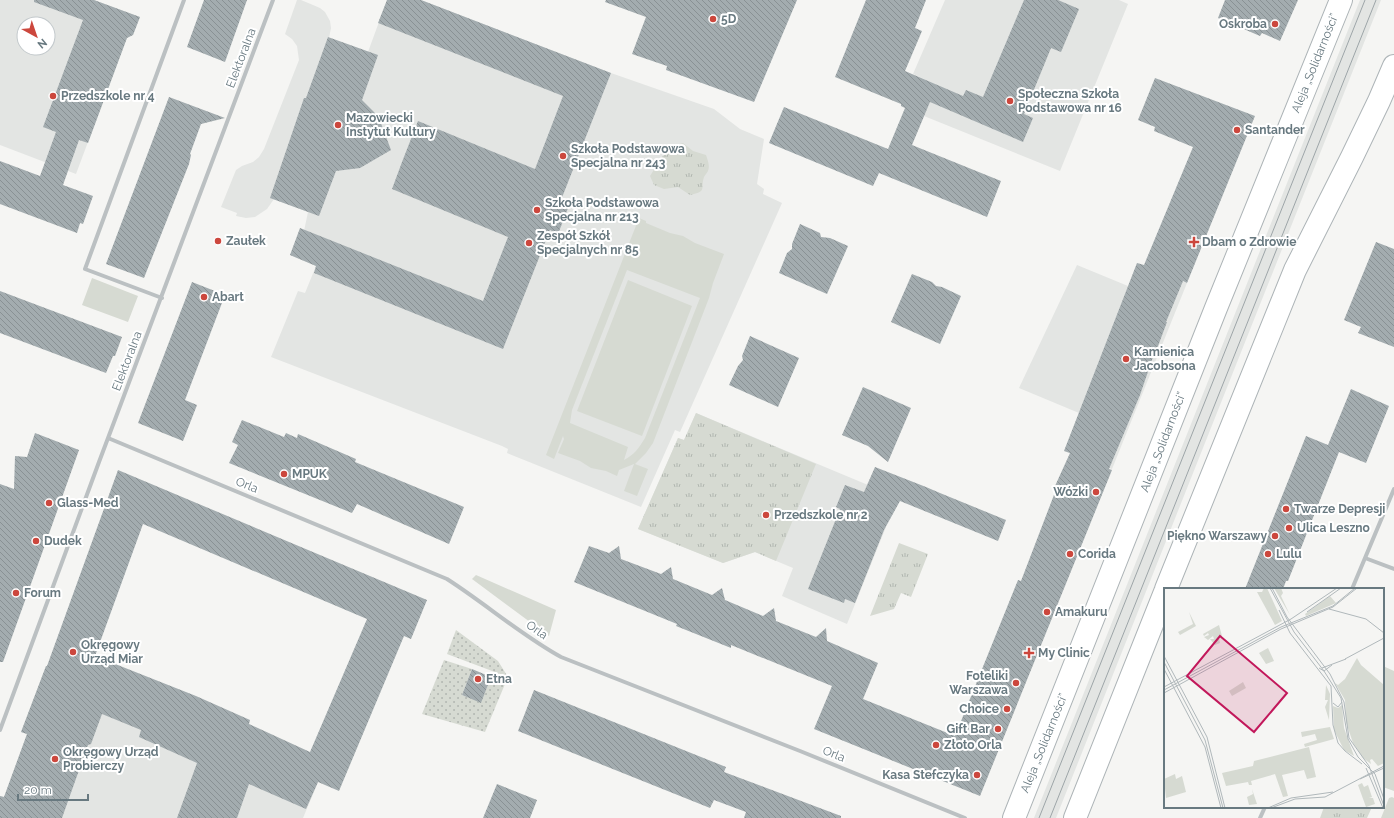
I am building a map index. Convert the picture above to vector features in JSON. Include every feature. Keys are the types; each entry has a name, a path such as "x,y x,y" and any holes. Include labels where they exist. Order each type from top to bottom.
{"main road":[{"name":"Aleja „Solidarności”","path":"1014,818 1216,308 1341,0"},
{"path":"1166,588 1295,270 1352,157 1394,66"},
{"path":"1075,818 1164,595"}],"street":[{"path":"162,298 85,269 184,0"},
{"name":"Elektoralna","path":"0,730 273,0"},
{"name":"Orla","path":"108,438 447,579 532,639 561,657 965,818"},
{"path":"1352,588 1394,489"},
{"path":"1365,558 1394,569"},
{"path":"1260,818 1265,808"}],"shaded area":[{"name":"Przedszkole nr 4","path":"0,0 94,0 140,17 133,35 128,35 76,174 0,145"},
{"name":"Zespół Szkół Specjalnych nr 85","path":"297,0 301,0 320,8 325,12 330,21 331,28 329,38 368,52 387,0 421,0 611,73 714,109 740,129 764,139 757,184 764,189 763,194 782,203 680,432 675,430 641,507 507,453 508,449 502,446 271,357 298,291 305,293 316,266 290,255 300,230 304,231 308,212 274,199 267,209 255,217 246,218 236,216 237,213 221,207 236,170 253,162 259,157 264,149 299,60 297,46 292,39 285,34"},
{"name":"Społeczna Szkoła Podstawowa nr 16","path":"945,0 1119,0 1128,4 1060,171 924,116 937,85 913,74"},
{"path":"1360,0 1381,0 1056,818 1034,818"},
{"path":"1137,263 1187,283 1112,469 1064,451 1079,413 1019,388 1077,265 1128,286"},
{"name":"Przedszkole nr 2","path":"696,413 868,485 883,526 886,527 847,624 782,596 793,568 755,552 723,563 638,529 678,438 684,440"},
{"path":"46,666 109,691 319,780 303,818 0,818 0,796 4,797 27,734 21,732"}],"green space":[{"path":"683,143 693,151 706,155 708,161 709,169 704,177 702,189 696,194 690,195 678,187 664,189 654,185 650,176 662,157 673,146"},
{"path":"639,218 646,221 646,223 670,233 683,236 695,243 724,254 709,298 653,443 635,464 648,469 637,496 624,491 634,464 619,470 617,476 606,471 591,468 580,461 558,453 564,439 563,436 554,459 546,455","holes":["627,270 700,298 645,438 628,458 624,460 628,447 570,423 572,410"]},
{"path":"92,278 138,296 128,322 82,305"},
{"path":"628,280 692,306 642,436 577,411"},
{"path":"696,413 816,464 776,561 755,552 723,563 638,529 678,438 684,440"},
{"path":"899,543 928,554 911,597 901,593 894,609 870,616"},
{"path":"476,575 556,610 549,636 472,579"},
{"path":"456,630 498,661 508,677 447,654"},
{"path":"444,660 472,669 462,695 481,702 491,677 505,684 485,732 422,714"},
{"path":"1384,666 1394,671 1394,791 1384,787"},
{"path":"1389,798 1394,798 1394,818 1381,818"},
{"path":"1324,808 1372,808 1367,818 1320,818"}],"building":[{"path":"34,0 94,0 140,17 133,35 127,38 88,143 79,140 63,185 93,196 83,224 80,223 77,233 0,204 0,161 40,176 56,132 43,127 83,20 34,2"},
{"path":"204,0 247,0 225,62 187,47"},
{"path":"387,0 421,0 611,73 561,200 570,203 558,234 550,230 503,349 314,273 316,266 290,255 300,228 483,301 508,237 392,189 418,121 535,169 563,96 378,23"},
{"path":"606,0 797,0 754,102 666,70 667,66 632,54 646,17 605,2"},
{"path":"866,0 926,0 915,28 922,31 905,71 963,96 966,90 983,97 1024,0 1058,0 1079,9 1061,52 1051,48 1024,114 1033,118 1023,142 930,102 912,145 1001,181 987,217 879,173 873,186 769,143 784,107 888,149 905,108 901,106 901,104 835,77"},
{"path":"1225,0 1298,0 1280,41 1262,33 1260,36 1218,18"},
{"name":"Mazowiecki Instytut Kultury","path":"328,37 378,55 362,100 379,118 391,150 360,168 336,171 319,216 270,198 304,98 306,98"},
{"path":"1155,78 1255,116 1187,283 1183,281 1166,322 1140,395 1109,469 1112,470 980,796 814,729 832,686 731,645 731,648 676,626 677,624 574,582 589,546 609,553 619,546 621,559 661,574 671,567 673,579 712,595 722,588 725,600 763,616 774,608 776,621 816,637 826,628 827,641 878,663 863,699 955,736 1018,580 1021,581 1057,487 1055,486 1070,453 1064,451 1137,263 1144,265 1193,147 1154,131 1155,127 1138,120"},
{"path":"169,97 225,118 201,124 190,154 189,164 144,278 106,264"},
{"path":"800,224 820,233 821,237 830,238 848,246 827,294 779,273 787,253 792,249 792,244"},
{"path":"1376,242 1394,249 1394,347 1358,333 1361,327 1344,320"},
{"path":"912,274 961,296 940,344 891,322"},
{"path":"192,282 225,295 185,400 197,405 183,441 138,423"},
{"path":"0,291 122,337 115,356 113,356 106,373 0,333"},
{"path":"750,336 799,358 778,407 729,385 738,366 743,360 742,356"},
{"path":"863,387 911,408 888,462 868,446 842,435"},
{"path":"1351,389 1389,406 1366,463 1339,452 1288,581 1286,581 1283,588 1245,588 1306,436 1328,445"},
{"path":"242,420 284,437 286,433 297,438 298,434 356,459 355,462 464,507 449,544 357,504 352,513 229,463 238,445 232,442"},
{"path":"35,433 79,450 3,662 0,662 0,484 14,489 15,456 27,457"},
{"path":"875,467 1006,520 998,541 900,501 884,530 855,603 845,599 844,603 808,589 840,509 836,507 845,485 864,492"},
{"path":"118,470 427,600 411,639 404,636 339,791 318,782 306,809 249,784 237,818 177,818 197,763 139,737 141,730 102,714 91,744 88,745 62,818 0,818 0,796 4,797 27,734 21,732 47,666","holes":["143,524 367,619 310,752 249,724 250,720 196,696 95,656"]},
{"path":"472,669 491,677 481,703 462,695"},
{"path":"534,690 726,767 724,772 841,816 841,818 744,818 746,812 714,800 710,808 518,731"},
{"path":"497,784 537,800 530,818 483,818"}],"tram line":[{"path":"1039,818 1365,0"},
{"path":"1050,818 1376,0"}],"place":[{"name":"5D","path":"713,19"},
{"name":"Oskroba","path":"1275,24"},
{"name":"Przedszkole nr 4","path":"53,96"},
{"name":"Społeczna Szkoła Podstawowa nr 16","path":"1010,101"},
{"name":"Mazowiecki Instytut Kultury","path":"338,125"},
{"name":"Santander","path":"1237,130"},
{"name":"Szkoła Podstawowa Specjalna nr 243","path":"563,156"},
{"name":"Szkoła Podstawowa Specjalna nr 213","path":"537,210"},
{"name":"Zaułek","path":"218,241"},
{"name":"Dbam o Zdrowie","path":"1194,242"},
{"name":"Zespół Szkół Specjalnych nr 85","path":"529,243"},
{"name":"Abart","path":"204,297"},
{"name":"Kamienica Jacobsona","path":"1126,359"},
{"name":"MPUK","path":"284,474"},
{"name":"Wózki","path":"1096,492"},
{"name":"Glass-Med","path":"49,503"},
{"name":"Twarze Depresji","path":"1286,509"},
{"name":"Przedszkole nr 2","path":"766,515"},
{"name":"Ulica Leszno","path":"1289,528"},
{"name":"Piękno Warszawy","path":"1275,536"},
{"name":"Dudek","path":"36,541"},
{"name":"Corida","path":"1070,554"},
{"name":"Lulu","path":"1268,554"},
{"name":"Forum","path":"16,593"},
{"name":"Amakuru","path":"1047,612"},
{"name":"Okręgowy Urząd Miar","path":"73,652"},
{"name":"My Clinic","path":"1029,653"},
{"name":"Etna","path":"478,679"},
{"name":"Foteliki Warszawa","path":"1016,683"},
{"name":"Choice","path":"1007,709"},
{"name":"Gift Bar","path":"998,729"},
{"name":"Złoto Orla","path":"936,745"},
{"name":"Okręgowy Urząd Probierczy","path":"55,759"},
{"name":"Kasa Stefczyka","path":"977,775"}]}
